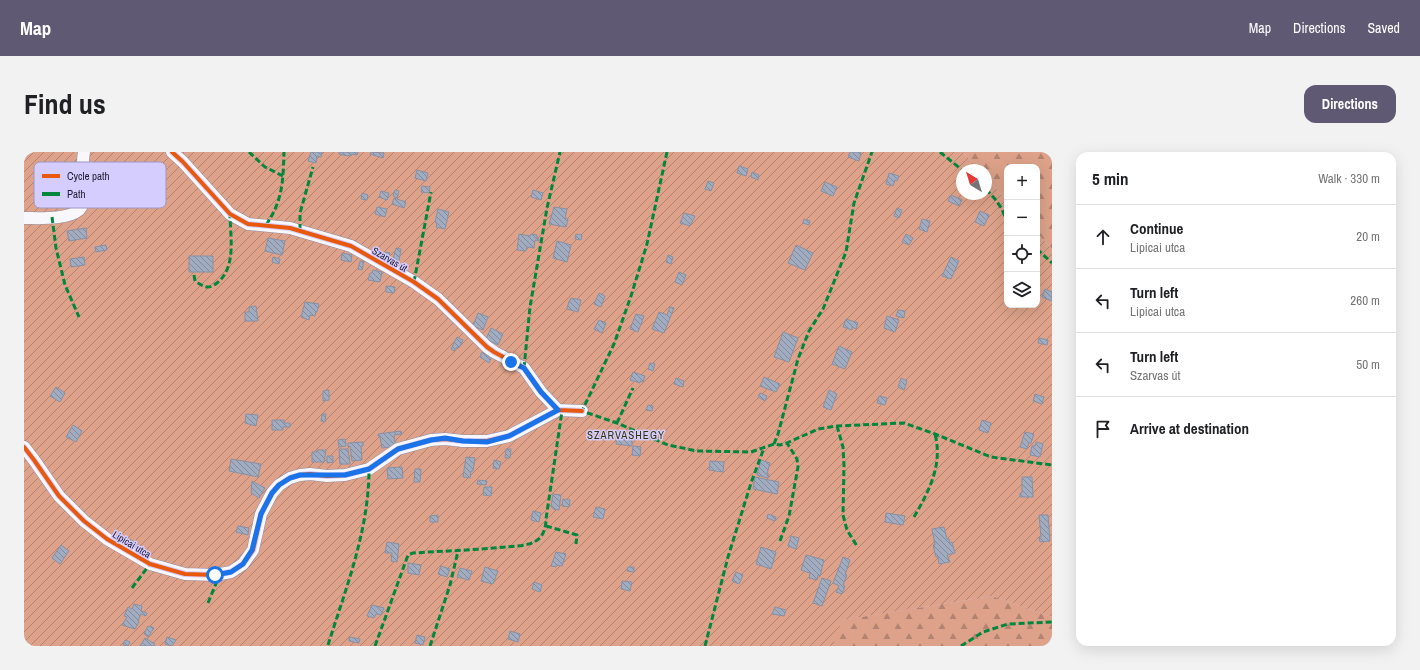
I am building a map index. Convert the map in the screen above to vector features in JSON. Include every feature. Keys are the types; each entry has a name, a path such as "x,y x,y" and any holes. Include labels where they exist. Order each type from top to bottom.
{"street":[{"path":"82,162 84,152"},
{"name":"Szarvas út","path":"172,152 183,162 230,214 248,224 290,228 351,246 414,282 438,299 490,350 524,368 541,392 558,410"},
{"path":"24,218 70,216 81,208"},
{"path":"558,410 582,411"},
{"name":"Lipicai utca","path":"24,447 59,496 84,522 107,539 150,564 185,574 215,575 231,572 243,564 252,550 261,514 272,493 279,485 290,478 300,475 345,475 369,469 398,449 431,440 445,438 463,441 487,442 509,436 558,410"}],"green space":[{"path":"24,152 963,152 974,164 956,164 956,200 992,200 992,184 1004,198 1004,308 1040,308 1040,236 1052,249 1052,617 992,596 842,620 833,646 24,646"},
{"path":"963,152 1052,152 1052,249 1040,236 1040,164 1004,164 1004,198 992,184 992,164 974,164"},
{"path":"992,596 1052,617 1052,636 1047,646 833,646 841,620"}],"building":[{"path":"311,152 322,152 321,157 317,156 316,163 308,161"},
{"path":"339,152 358,152 357,155 352,154 351,156 348,156 339,154"},
{"path":"371,152 384,153 383,158 370,154"},
{"path":"850,152 861,152 859,161 848,157"},
{"path":"739,166 748,169 746,176 737,173"},
{"path":"417,170 428,173 426,181 415,178"},
{"path":"752,172 759,175 758,180 751,177"},
{"path":"889,173 899,176 897,181 895,180 893,186 886,184"},
{"path":"708,181 714,183 711,191 705,189"},
{"path":"825,182 837,187 833,196 821,191"},
{"path":"422,186 430,187 429,193 421,192"},
{"path":"395,190 399,191 397,198 393,196"},
{"path":"533,190 543,193 541,200 531,197"},
{"path":"381,191 389,193 387,200 379,197"},
{"path":"362,193 368,195 367,200 361,199"},
{"path":"951,195 956,197 956,200 962,200 959,206 948,201"},
{"path":"394,198 406,202 404,208 392,204"},
{"path":"377,207 387,209 385,217 375,214"},
{"path":"554,207 567,209 565,218 568,219 566,227 549,224"},
{"path":"897,208 902,210 899,218 894,216"},
{"path":"438,209 449,212 445,229 436,227 437,223 435,222"},
{"path":"980,211 989,215 984,226 975,222"},
{"path":"684,213 695,216 690,226 680,223"},
{"path":"804,219 810,221 809,225 803,223"},
{"path":"922,219 930,221 927,232 919,229"},
{"path":"86,228 87,238 69,241 67,231"},
{"path":"519,234 530,236 531,234 537,235 539,241 535,240 534,248 527,247 526,251 517,250"},
{"path":"576,234 582,235 581,240 575,239"},
{"path":"906,234 913,238 909,245 902,242"},
{"path":"268,238 285,241 282,255 265,251"},
{"path":"557,241 571,245 567,262 553,258"},
{"path":"106,245 107,250 96,252 95,247"},
{"path":"796,245 813,253 805,270 788,263"},
{"path":"396,248 401,249 399,261 393,259"},
{"path":"385,252 390,253 389,260 384,259"},
{"path":"342,253 352,255 351,262 341,260"},
{"path":"668,255 673,257 671,264 666,262"},
{"path":"189,256 213,256 213,272 189,272"},
{"path":"84,257 85,265 71,267 70,259"},
{"path":"273,257 280,259 279,264 272,262"},
{"path":"951,257 959,261 951,279 942,276"},
{"path":"360,261 364,261 362,270 358,269"},
{"path":"373,270 382,272 380,282 368,280 370,273 372,273"},
{"path":"679,272 686,275 682,285 675,282"},
{"path":"386,286 395,287 394,293 386,292"},
{"path":"1045,289 1052,292 1052,301 1042,297"},
{"path":"599,293 605,296 601,307 594,304"},
{"path":"571,298 581,300 578,312 567,309"},
{"path":"305,302 319,304 315,316 310,315 309,320 301,317"},
{"path":"256,306 258,321 245,321 245,312 249,312 249,307"},
{"path":"670,307 674,308 664,333 652,329 659,312 667,315"},
{"path":"898,310 905,311 904,318 896,316"},
{"path":"478,313 488,317 483,330 473,326"},
{"path":"636,314 644,316 638,332 630,329"},
{"path":"887,316 899,320 895,332 884,328"},
{"path":"846,319 858,323 856,329 852,327 852,330 843,327"},
{"path":"599,320 606,323 602,333 594,329"},
{"path":"491,328 503,334 498,345 486,339"},
{"path":"783,332 798,338 789,362 774,357"},
{"path":"457,337 463,340 459,348 457,347 454,351 451,349"},
{"path":"1039,338 1048,340 1047,345 1038,343"},
{"path":"839,346 852,352 845,369 832,364"},
{"path":"482,352 491,358 489,363 480,357"},
{"path":"650,363 655,364 653,371 648,369"},
{"path":"633,372 645,376 643,382 640,381 640,383 630,380"},
{"path":"764,377 780,384 776,392 760,386"},
{"path":"676,378 684,381 683,387 674,384"},
{"path":"901,378 907,381 904,390 898,387"},
{"path":"56,387 65,393 60,402 50,396"},
{"path":"329,390 329,400 323,401 323,391"},
{"path":"829,390 837,394 831,410 823,407"},
{"path":"760,393 767,396 765,401 758,397"},
{"path":"1035,394 1044,397 1042,404 1033,401"},
{"path":"879,396 887,398 885,405 877,403"},
{"path":"648,405 653,406 652,411 646,410"},
{"path":"246,414 258,415 256,426 245,423"},
{"path":"322,414 326,414 325,422 321,421"},
{"path":"272,420 284,420 284,423 290,423 290,427 283,427 283,430 272,430"},
{"path":"982,420 991,423 988,433 979,430"},
{"path":"73,425 82,431 76,442 66,437"},
{"path":"401,431 402,434 394,435 395,442 398,446 382,448 378,434"},
{"path":"1025,432 1034,434 1027,449 1020,447"},
{"path":"617,436 632,437 632,446 616,444"},
{"path":"345,439 346,446 339,447 338,440"},
{"path":"363,442 363,446 361,446 362,460 352,461 350,446 348,447 348,443"},
{"path":"1036,442 1043,444 1040,457 1030,455 1032,446 1035,446"},
{"path":"633,446 641,447 640,456 632,455"},
{"path":"339,449 348,449 350,464 340,464"},
{"path":"506,449 511,449 510,458 505,458"},
{"path":"317,450 326,450 324,462 312,462 312,452 317,452"},
{"path":"327,456 333,456 333,462 327,463"},
{"path":"466,457 475,458 473,471 471,471 470,478 463,477"},
{"path":"231,459 261,464 258,477 229,471"},
{"path":"494,460 501,462 499,469 493,468"},
{"path":"761,460 770,463 767,474 769,474 768,478 757,475"},
{"path":"710,461 724,462 723,472 709,470"},
{"path":"402,467 403,478 388,479 387,468"},
{"path":"415,469 421,469 420,482 414,482"},
{"path":"755,477 779,482 777,494 753,489"},
{"path":"1022,477 1032,477 1033,497 1020,497 1020,493 1022,493"},
{"path":"478,480 487,481 486,485 477,484"},
{"path":"252,481 265,488 259,498 251,493"},
{"path":"484,487 492,487 491,496 483,495"},
{"path":"553,494 561,495 559,510 551,507"},
{"path":"563,499 570,500 569,507 562,506"},
{"path":"596,507 605,509 603,519 593,517"},
{"path":"533,511 541,513 539,522 531,520"},
{"path":"886,513 905,516 903,525 885,522"},
{"path":"768,514 776,517 775,521 767,518"},
{"path":"438,515 438,522 430,522 430,516"},
{"path":"1039,515 1048,515 1050,541 1040,542"},
{"path":"238,526 249,528 248,535 236,532"},
{"path":"944,527 947,539 949,539 950,543 952,542 955,553 947,555 950,562 939,564 933,545 935,545 932,529"},
{"path":"791,536 799,538 796,549 788,546"},
{"path":"130,539 140,546 137,551 127,545"},
{"path":"387,542 399,544 397,562 391,561 392,553 385,553"},
{"path":"61,545 69,551 60,564 52,558"},
{"path":"761,547 776,552 771,569 756,564"},
{"path":"556,552 566,554 562,566 551,566"},
{"path":"806,555 824,560 820,576 818,575 817,580 809,578 810,573 801,570"},
{"path":"843,557 850,560 845,575 847,575 843,585 845,586 842,594 836,592 839,586 833,583"},
{"path":"408,563 421,565 419,575 408,573"},
{"path":"441,566 450,569 447,577 438,574"},
{"path":"485,567 498,571 493,584 481,581"},
{"path":"628,567 634,567 634,572 627,571"},
{"path":"460,568 472,571 469,580 457,577"},
{"path":"736,572 743,575 739,584 732,581"},
{"path":"822,578 831,581 822,606 813,603"},
{"path":"622,581 632,582 630,591 621,589"},
{"path":"534,582 542,585 540,592 532,589"},
{"path":"134,604 142,606 141,611 147,613 146,616 141,614 135,629 122,625 127,617 124,616 128,607 132,609"},
{"path":"372,605 384,608 381,615 376,614 374,618 367,616"},
{"path":"775,607 786,610 784,616 772,614"},
{"path":"148,626 154,628 148,637 144,634"},
{"path":"510,631 520,634 518,642 508,639"},
{"path":"417,635 425,637 423,645 415,643"},
{"path":"167,637 176,640 172,646 165,644"},
{"path":"349,637 360,639 359,643 349,641"},
{"path":"145,638 155,644 154,646 140,646"},
{"path":"125,640 130,642 128,646 123,645"}],"marked path":[{"path":"249,152 265,167 283,176"},
{"path":"266,225 272,216 279,199 284,152"},
{"path":"524,368 530,307 547,208 560,152"},
{"path":"667,152 647,244 631,296 614,344 582,411 617,423 668,445 697,451 751,452 774,444 780,445 787,443 818,429 837,426 904,423 991,457 1052,465"},
{"path":"774,444 798,359 809,331 823,309 846,252 854,203 872,152"},
{"path":"940,152 956,165"},
{"path":"300,230 300,213 313,167"},
{"path":"414,282 431,192"},
{"path":"992,196 1004,214"},
{"path":"194,275 195,281 208,287 217,283 223,276 230,260 230,214"},
{"path":"52,217 56,248 65,285 79,317"},
{"path":"1040,252 1052,263"},
{"path":"617,423 633,388"},
{"path":"375,646 408,555 413,553 520,546 531,543 540,538 545,526 562,411"},
{"path":"837,426 843,447 843,515 847,530 857,546"},
{"path":"914,517 925,497 936,467 937,445 935,434"},
{"path":"780,541 789,516 798,467 797,459 787,443"},
{"path":"705,646 728,557 751,483 764,448"},
{"path":"328,645 349,580 361,536 368,492 369,469"},
{"path":"546,526 577,535 576,544"},
{"path":"430,646 450,585 458,551"},
{"path":"132,588 150,564"},
{"path":"208,603 217,581 215,575"},
{"path":"961,646 983,632 1008,624 1052,622"}],"cycle path":[{"path":"172,152 183,162 230,214 248,224 290,228 351,246 414,282 438,299 487,347 524,368 541,392 558,410 582,411"},
{"path":"24,447 59,496 84,521 107,539 150,564 185,574 215,575 231,572 243,564 253,550 261,514 272,493 279,485 290,478 310,474 327,476 345,475 369,469 398,449 431,440 445,439 487,441 509,436 558,410"}],"district":[{"name":"SZARVASHEGY","path":"626,435"}],"route":[{"path":"215,575 231,572 243,564 252,550 261,514 272,493 279,485 290,478 310,474 326,476 345,475 369,469 398,449 431,440 445,438 463,441 487,442 509,436 558,410 541,392 530,374 524,368 511,362"}]}
